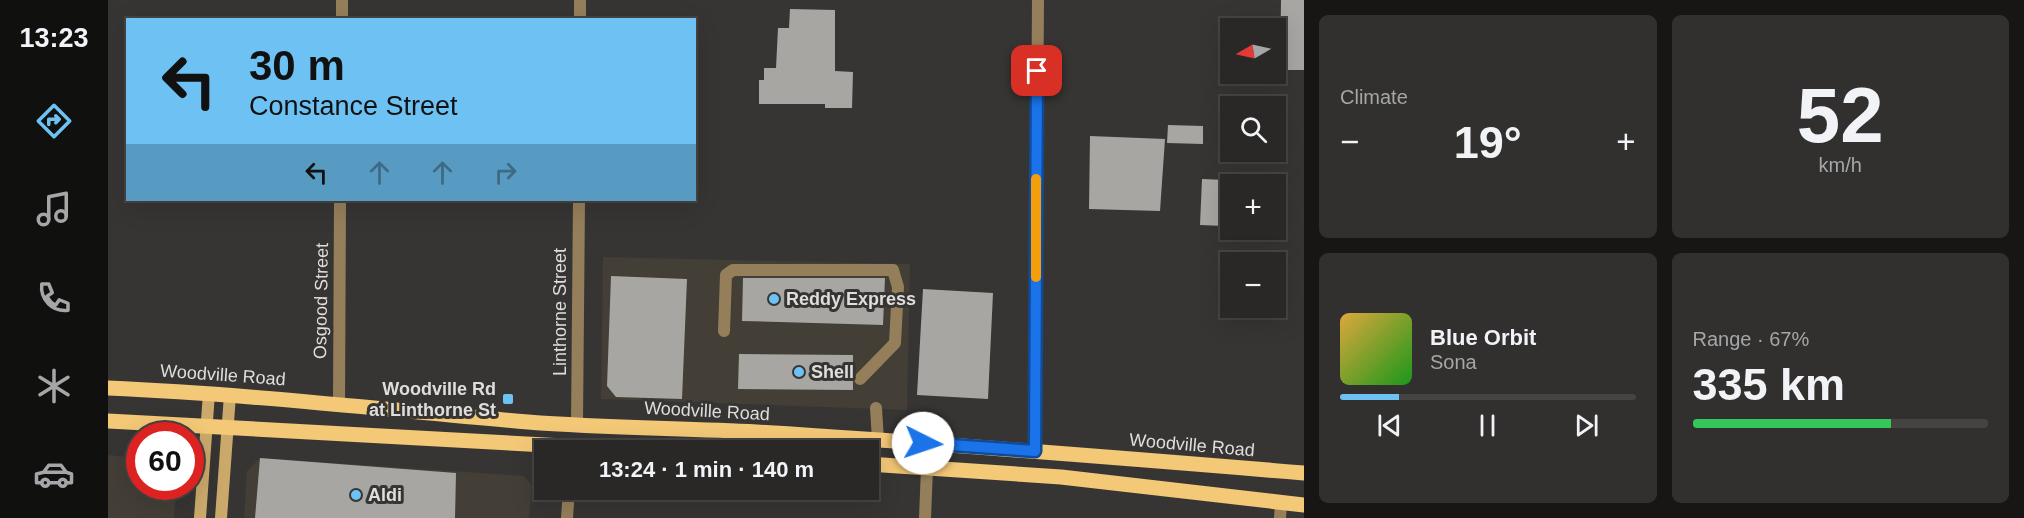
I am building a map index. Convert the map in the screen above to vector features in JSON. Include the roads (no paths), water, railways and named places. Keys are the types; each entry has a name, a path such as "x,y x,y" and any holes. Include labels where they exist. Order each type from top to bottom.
{"main road":[{"name":"Woodville Road","path":"108,388 230,394 530,422 878,440"},
{"path":"200,518 209,393"},
{"path":"221,518 230,394"},
{"path":"108,421 228,426 534,446"},
{"name":"Woodville Road","path":"879,440 1304,473"},
{"path":"879,465 1061,477 1281,510 1304,505"}],"street":[{"path":"342,0 342,18"},
{"path":"580,0 580,18"},
{"path":"1035,451 1038,0"},
{"name":"Osgood Street","path":"339,403 340,201"},
{"name":"Linthorne Street","path":"577,424 579,201"},
{"path":"724,331 726,275 733,270 893,270 898,287 895,343 860,379"},
{"path":"876,408 878,440"},
{"path":"925,518 927,468"},
{"path":"567,518 568,500"}],"place":[{"name":"Reddy Express","path":"774,299"},
{"name":"Shell","path":"799,372"},
{"name":"Woodville Rd at Linthorne St","path":"508,399"},
{"name":"Aldi","path":"356,495"}]}
